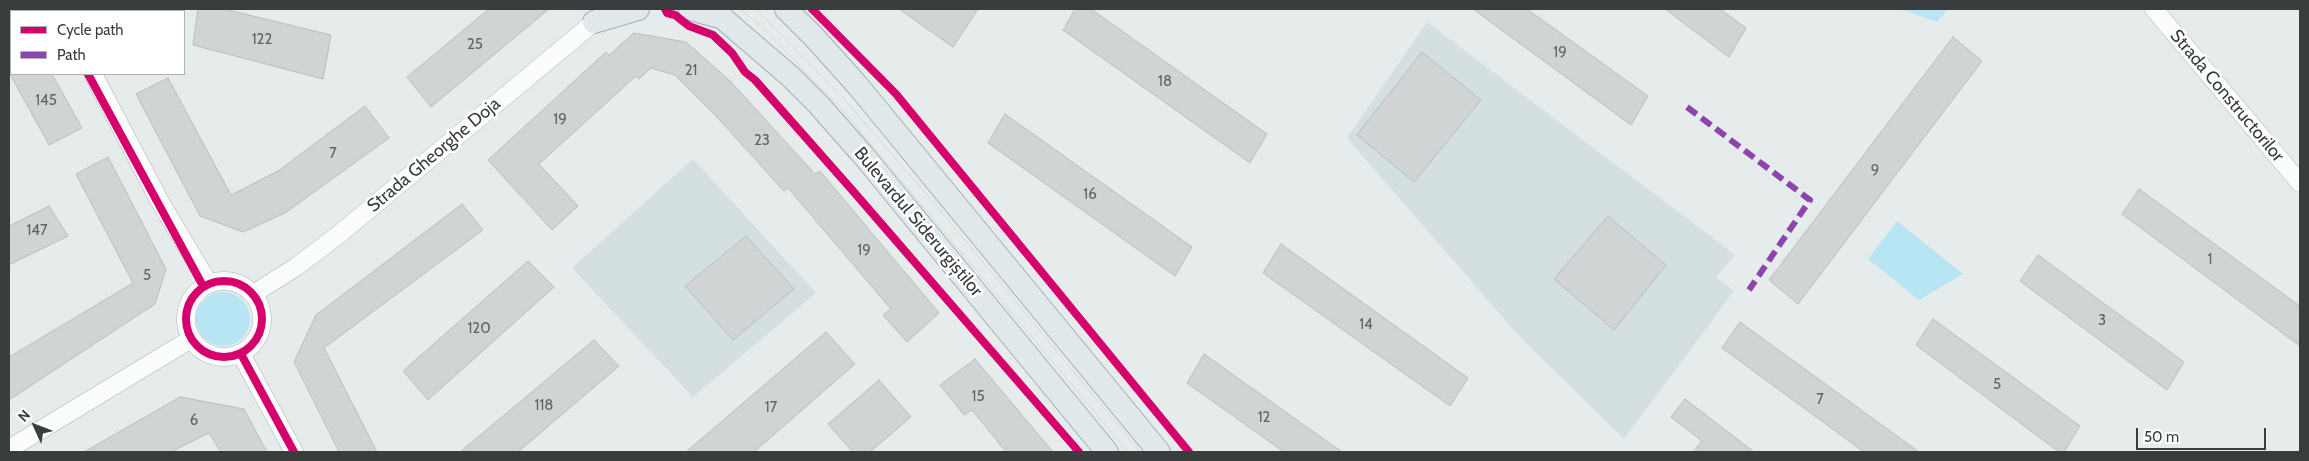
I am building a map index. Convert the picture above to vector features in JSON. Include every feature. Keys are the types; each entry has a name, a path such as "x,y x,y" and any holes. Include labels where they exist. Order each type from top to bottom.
{"main road":[{"path":"600,13 638,9"},
{"path":"690,9 717,13"},
{"path":"786,9 858,86 1159,452"},
{"name":"Bulevardul Siderurgiștilor","path":"717,13 791,77 863,154 1107,452"}],"street":[{"name":"Strada Constructorilor","path":"2154,9 2300,183"},
{"name":"Strada Gheorghe Doja","path":"254,294 296,267 337,236 600,13"},
{"path":"94,75 160,200 209,284"},
{"path":"228,281 238,283 254,294 260,308 262,323 258,335 251,346 240,354 224,357 207,354 190,339 186,328 185,316 188,304 194,294 209,284 228,281"},
{"path":"9,449 190,339"},
{"path":"240,354 294,452"}],"shaded area":[{"path":"1900,9 1948,9 1937,22"},
{"path":"1427,22 1735,255 1716,277 1734,291 1624,439 1518,335 1347,138"},
{"path":"693,159 816,293 693,397 572,268"},
{"path":"1897,221 1963,274 1919,300 1868,259"},
{"path":"223,292 233,294 242,300 248,309 250,319 248,329 242,338 233,344 223,346 213,344 204,338 198,329 196,319 198,309 204,300 213,294"}],"building":[{"path":"198,9 224,9 331,35 323,79 193,45"},
{"path":"489,9 549,9 431,107 407,77"},
{"path":"899,9 978,9 953,47"},
{"path":"1075,9 1091,9 1267,134 1250,163 1063,30"},
{"path":"1473,9 1527,9 1648,96 1631,125"},
{"path":"1665,9 1720,9 1746,28 1729,57"},
{"path":"634,33 686,42 730,81 815,174 820,171 939,313 907,342 883,315 891,309 788,188 784,191 715,115 675,75 651,68 639,79 636,76 539,164 578,206 552,230 488,160 606,52 609,55"},
{"path":"1953,37 1982,61 1798,304 1769,280"},
{"path":"1422,52 1481,100 1414,182 1357,135"},
{"path":"11,75 53,75 82,128 49,145"},
{"path":"168,78 231,195 278,171 365,106 389,138 285,213 243,232 200,216 136,94"},
{"path":"1005,114 1192,247 1175,276 988,143"},
{"path":"108,157 166,269 155,304 9,400 9,357 133,283 76,174"},
{"path":"2139,189 2300,306 2300,346 2122,214"},
{"path":"462,204 483,230 324,348 377,452 339,452 294,362 316,315"},
{"path":"49,206 68,236 9,265 9,226"},
{"path":"1608,216 1666,265 1614,330 1554,279"},
{"path":"746,236 794,289 733,340 685,286"},
{"path":"1281,244 1468,378 1450,406 1263,273"},
{"path":"2038,255 2184,362 2167,390 2020,281"},
{"path":"528,261 554,287 428,400 403,371"},
{"path":"1933,319 2080,426 2064,452 2059,452 1916,345"},
{"path":"1740,322 1919,452 1864,452 1722,348"},
{"path":"826,332 855,364 754,452 686,452"},
{"path":"594,340 619,366 518,452 460,452"},
{"path":"1204,354 1342,452 1284,452 1187,383"},
{"path":"975,359 1053,452 1006,452 972,410 964,415 940,385"},
{"path":"879,380 911,417 870,452 853,452 828,424"},
{"path":"180,397 244,409 267,452 221,452 209,433 171,452 84,452"},
{"path":"1685,399 1754,452 1693,452 1702,441 1671,417"}],"tram line":[{"path":"740,9 763,28 839,106 1128,452"},
{"path":"756,9 844,99 934,203 1140,452"}],"marked path":[{"path":"1687,107 1810,200 1749,290"}],"cycle path":[{"path":"665,9 667,13 675,15 689,26 713,35 732,53 745,72 755,80 853,191 1079,452"},
{"path":"812,9 896,94 1189,452"},
{"path":"89,75 203,286"},
{"path":"217,281 231,281 245,287 256,298 262,312 262,319 259,334 251,346 231,357 217,357 203,351 192,340 186,326 186,312 192,298 203,287 217,281"},
{"path":"241,354 294,452"}]}
